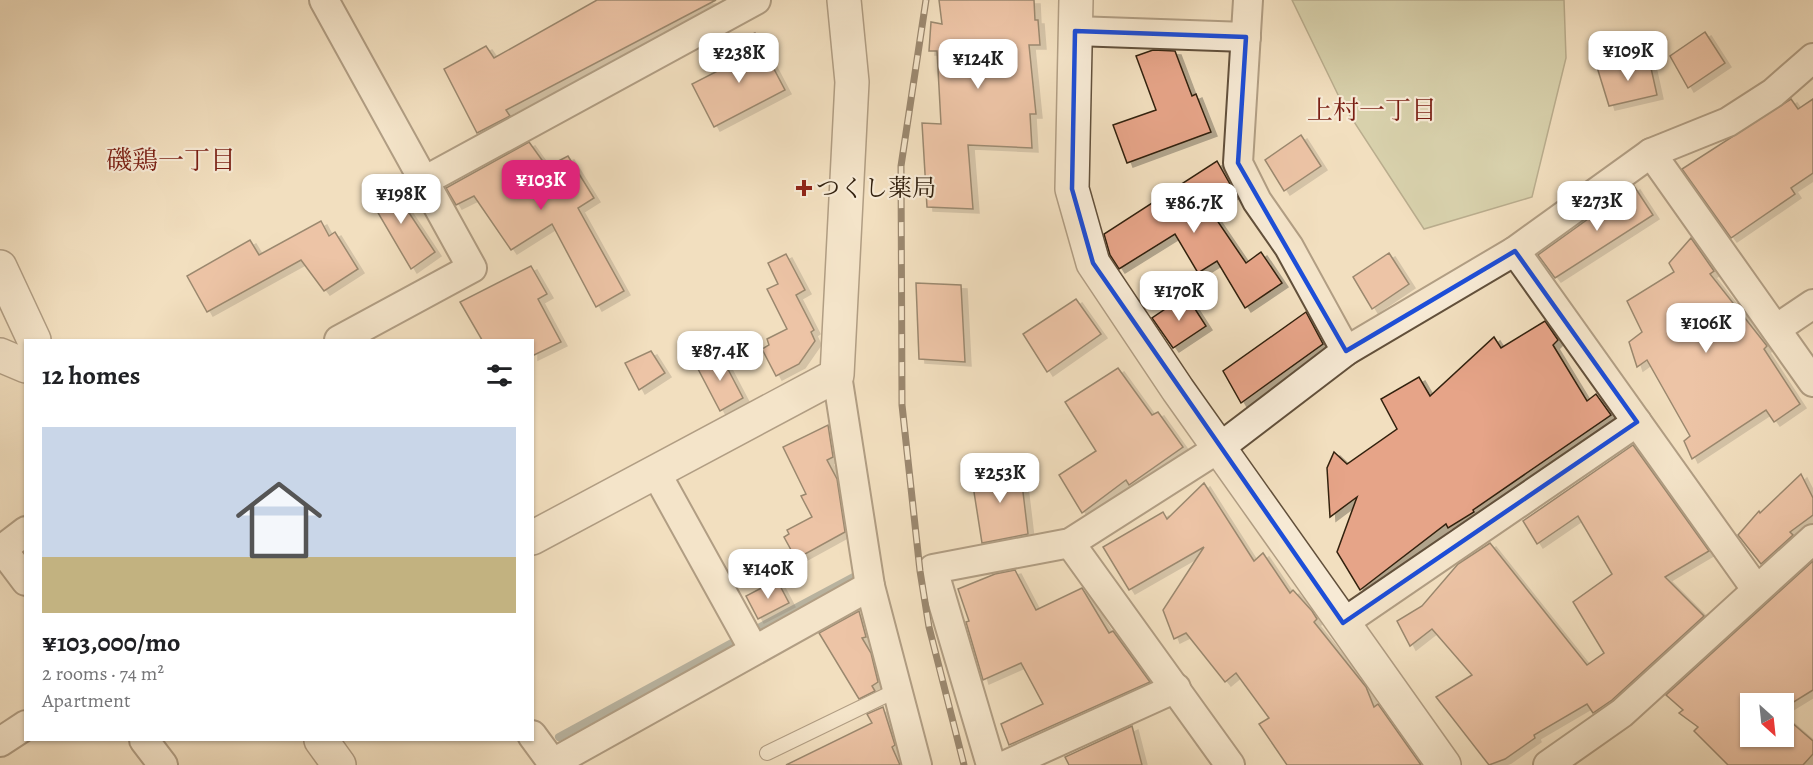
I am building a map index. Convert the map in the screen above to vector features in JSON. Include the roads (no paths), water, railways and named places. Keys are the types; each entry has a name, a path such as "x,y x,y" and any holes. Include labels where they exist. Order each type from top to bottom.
{"street":[{"path":"324,0 472,268 341,339"},
{"path":"424,181 756,0"},
{"path":"844,0 852,82 837,375 870,586 917,765"},
{"path":"1248,0 1238,163 1257,201 1289,247 1347,351"},
{"path":"1246,37 1075,15 1072,189 1093,263 1219,448 1444,765"},
{"path":"991,765 933,569 1070,543 1219,448 1347,351 1515,251 1651,153 1728,122 1773,93 1813,58"},
{"path":"1651,153 1813,382"},
{"path":"1515,251 1756,589"},
{"path":"0,267 34,339"},
{"path":"1776,329 1813,304"},
{"path":"0,355 24,365"},
{"path":"534,537 837,375"},
{"path":"1343,623 1636,422"},
{"path":"655,471 754,650"},
{"path":"24,533 1,550 24,579"},
{"path":"1548,765 1622,712 1813,539"},
{"path":"1070,543 1230,765"},
{"path":"534,738 553,764 870,586"},
{"path":"1006,765 1176,688"},
{"path":"0,742 24,726"},
{"path":"145,741 163,765"},
{"path":"322,741 339,765"}],"lane":[{"path":"767,753 897,690"}],"waterway":[{"path":"751,632 861,573"},
{"path":"559,737 741,638"}],"railway":[{"path":"926,0 901,166 902,405 920,571 929,627 964,765"}],"place":[{"name":"つくし薬局","path":"804,188"}],"district":[{"name":"上村一丁目","path":"1372,110"},
{"name":"磯鶏一丁目","path":"171,160"}]}
